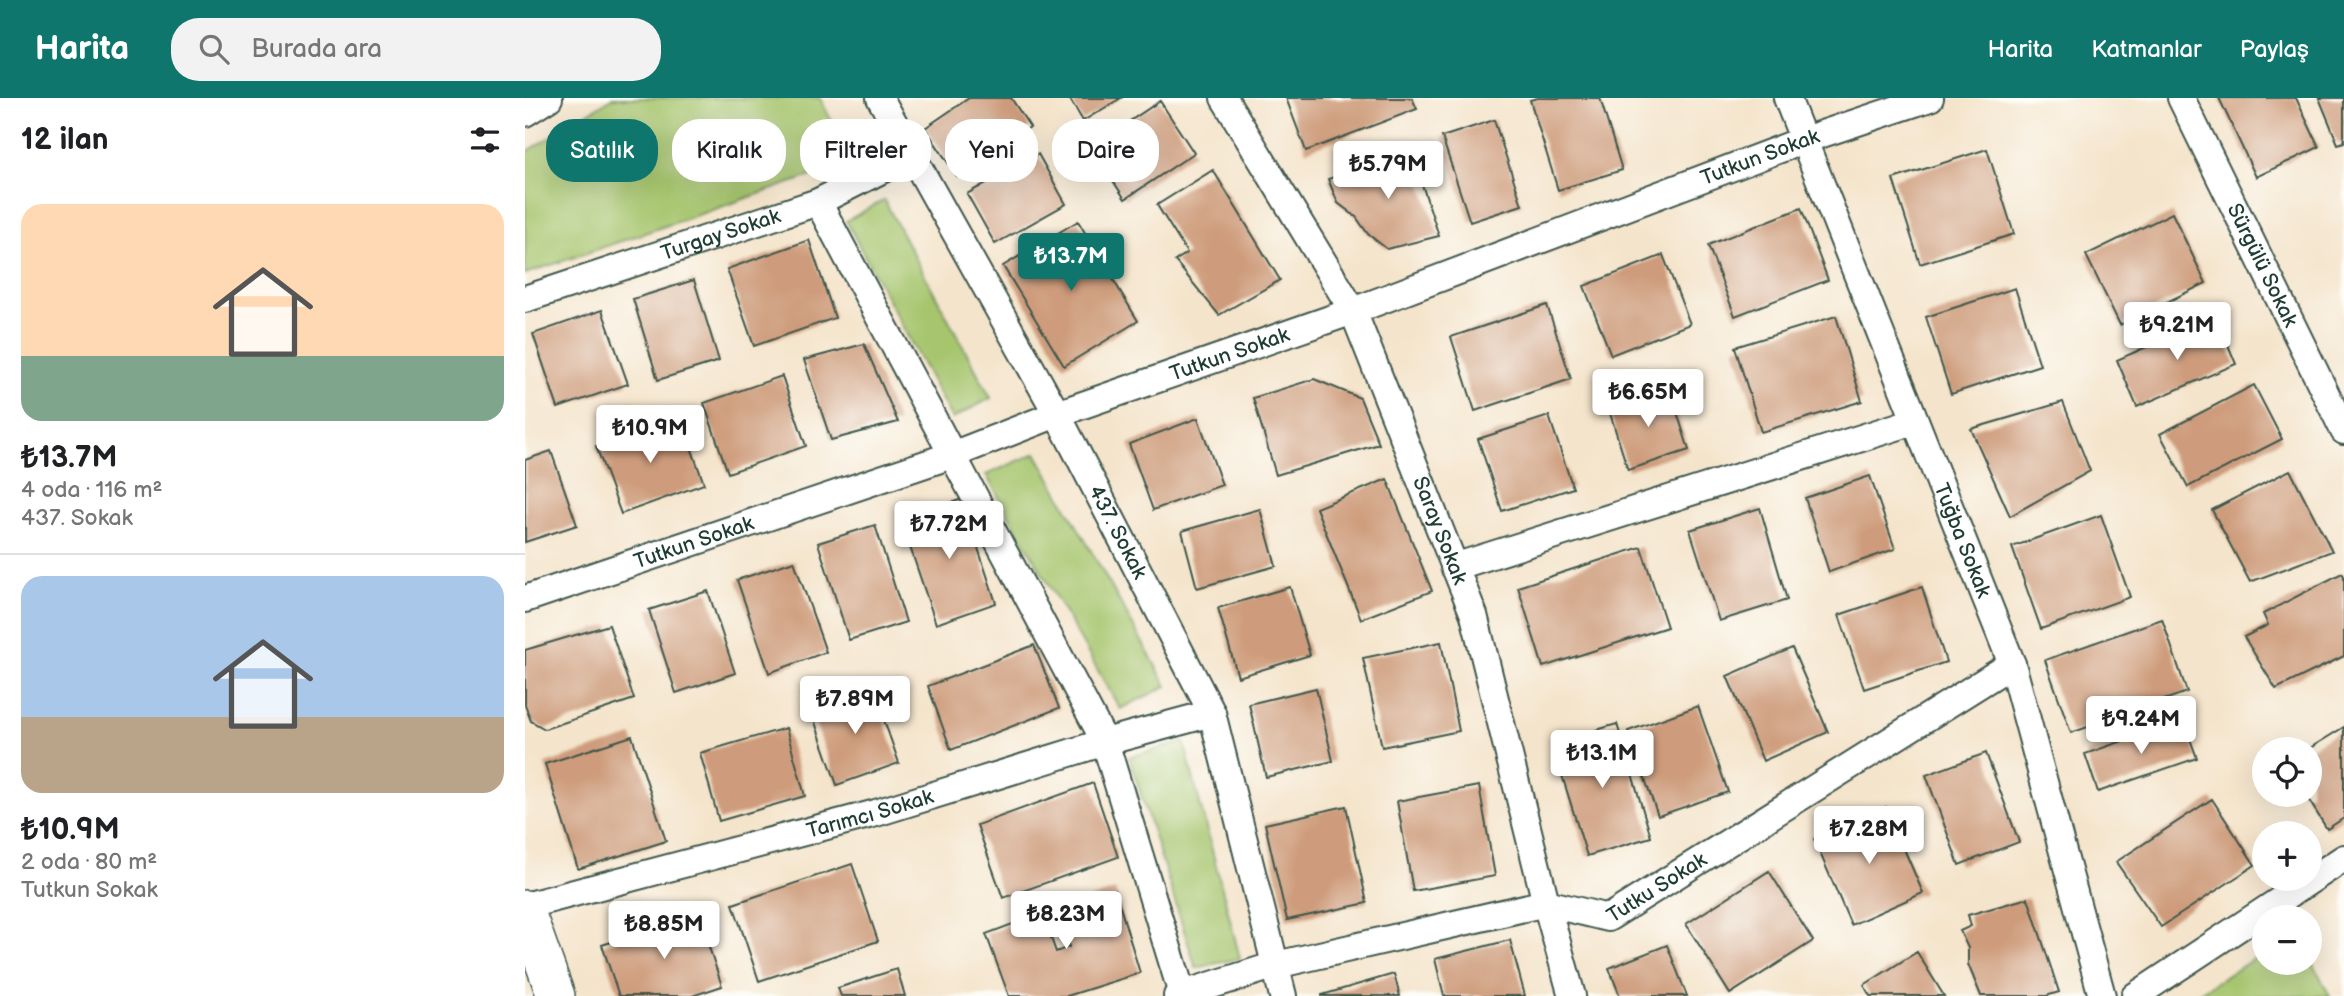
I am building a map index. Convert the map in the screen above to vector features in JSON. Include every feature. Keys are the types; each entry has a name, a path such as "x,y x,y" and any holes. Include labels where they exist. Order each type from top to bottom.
{"main road":[{"path":"525,908 556,996"}],"street":[{"path":"525,113 549,98"},
{"name":"437. Sokak","path":"880,98 891,119"},
{"name":"Saray Sokak","path":"1224,98 1353,312 1474,615 1572,996"},
{"name":"Tuğba Sokak","path":"1787,98 2012,664 2102,996"},
{"name":"Tutkun Sokak","path":"525,599 952,454 1057,414 1353,312 1804,140 1930,98"},
{"name":"Sürgülü Sokak","path":"2181,98 2334,386 2344,431"},
{"name":"Turgay Sokak","path":"525,299 818,202 858,182"},
{"name":"437. Sokak","path":"926,182 1057,414 1212,713 1283,996"},
{"path":"818,202 1105,742 1179,995"},
{"path":"1454,567 1915,421"},
{"name":"Tutku Sokak","path":"1179,995 1276,965 1546,903 1608,918 2012,664"},
{"name":"Tarımcı Sokak","path":"525,908 876,813 1105,742 1212,713"},
{"path":"2135,996 2344,858"}],"green space":[{"path":"612,98 820,98 830,119 800,119 800,180 525,274 525,153 546,140 546,182 658,182 658,119 579,119"},
{"path":"884,200 991,398 952,419 846,221"},
{"path":"1036,453 1167,686 1120,709 986,475"},
{"path":"1184,742 1240,958 1196,968 1129,757"},
{"path":"2252,960 2252,975 2319,975 2330,996 2193,996"}],"building":[{"path":"969,98 1011,98 1025,119 945,119 945,158 931,137 931,124"},
{"path":"1069,98 1121,98 1086,119 1082,119"},
{"path":"1286,98 1412,98 1417,109 1306,151"},
{"path":"1600,98 1622,170 1558,190 1530,100"},
{"path":"2219,98 2296,98 2319,147 2256,177"},
{"path":"2319,98 2344,98 2344,142 2338,144"},
{"path":"1160,101 1194,153 1159,176 1159,119 1133,119"},
{"path":"1494,120 1522,205 1470,222 1442,137"},
{"path":"1987,149 2014,234 1920,264 1893,179"},
{"path":"1411,151 1439,236 1387,249 1368,234 1356,217 1338,203 1328,179"},
{"path":"1038,154 1066,204 995,244 967,194 988,182 1038,182"},
{"path":"1213,170 1280,280 1219,315 1175,261 1187,253 1157,205"},
{"path":"1114,182 1150,182 1125,199"},
{"path":"1801,208 1828,280 1735,316 1708,245"},
{"path":"2172,213 2206,283 2120,325 2086,255"},
{"path":"1078,221 1138,321 1064,366 1003,266"},
{"path":"809,240 835,318 754,346 727,269"},
{"path":"1663,255 1690,324 1611,355 1584,286"},
{"path":"694,280 719,361 658,380 633,299"},
{"path":"2015,288 2040,365 1951,394 1926,317"},
{"path":"1547,305 1571,379 1475,411 1451,337"},
{"path":"602,310 628,384 558,408 533,334"},
{"path":"1836,316 1862,401 1761,432 1735,347"},
{"path":"2216,316 2236,364 2137,407 2117,360"},
{"path":"864,344 898,422 831,440 804,360"},
{"path":"782,376 806,446 728,473 704,403"},
{"path":"1314,379 1360,398 1379,444 1276,475 1253,398"},
{"path":"2254,385 2282,439 2188,487 2160,434"},
{"path":"1669,387 1689,450 1628,470 1608,407"},
{"path":"2063,402 2090,471 2010,516 1971,429"},
{"path":"680,416 704,484 621,514 596,446"},
{"path":"1549,416 1573,488 1502,511 1478,439"},
{"path":"1198,418 1222,485 1153,510 1129,444"},
{"path":"551,451 577,525 525,542 525,460"},
{"path":"2290,470 2332,551 2250,582 2212,510"},
{"path":"1870,476 1895,549 1829,572 1805,498"},
{"path":"1387,479 1432,591 1361,619 1316,508"},
{"path":"962,499 996,603 936,624 901,520"},
{"path":"1760,508 1787,600 1719,621 1690,530"},
{"path":"1260,509 1276,566 1197,588 1182,531"},
{"path":"2101,515 2130,597 2041,629 2012,547"},
{"path":"875,525 906,622 849,640 818,543"},
{"path":"1641,547 1667,627 1543,667 1518,587"},
{"path":"794,561 826,652 769,673 737,580"},
{"path":"2342,573 2344,656 2276,689 2244,637 2268,625 2263,614"},
{"path":"1290,587 1310,655 1238,677 1218,608"},
{"path":"1922,587 1946,662 1864,689 1839,615"},
{"path":"708,591 735,673 676,693 649,610"},
{"path":"2162,619 2187,692 2071,733 2045,660"},
{"path":"609,625 634,699 545,729 531,721 525,705 525,650"},
{"path":"1441,642 1459,731 1382,747 1363,658"},
{"path":"1034,645 1059,708 951,750 928,686"},
{"path":"1792,648 1828,732 1763,761 1727,676"},
{"path":"872,686 899,763 837,785 810,708"},
{"path":"1316,688 1333,761 1266,777 1249,704"},
{"path":"1698,706 1728,792 1658,816 1628,731"},
{"path":"2183,720 2197,758 2098,792 2085,754"},
{"path":"1617,724 1651,837 1587,856 1552,743"},
{"path":"2344,727 2344,818 2327,829 2313,807 2322,807 2322,741"},
{"path":"786,728 805,796 719,821 700,753"},
{"path":"632,736 666,841 578,869 545,764"},
{"path":"1986,753 2019,842 1959,865 1926,775"},
{"path":"1093,783 1118,857 1003,898 977,825"},
{"path":"1479,786 1495,876 1413,891 1397,801"},
{"path":"2212,799 2252,860 2252,867 2161,927 2116,862"},
{"path":"1346,806 1367,903 1287,920 1265,824"},
{"path":"1886,807 1923,893 1851,925 1814,839"},
{"path":"852,864 878,941 759,981 733,904"},
{"path":"1769,871 1813,941 1730,994 1686,924"},
{"path":"1115,890 1140,973 1067,996 1009,996 986,934 1042,913 1056,952 1069,947 1057,910"},
{"path":"2028,898 2059,992 2046,996 1981,996 1968,964 1968,948 1960,931 1971,926 1968,915"},
{"path":"698,914 722,986 692,996 619,996 602,945"},
{"path":"1510,940 1525,996 1444,996 1435,959"},
{"path":"1667,945 1687,996 1620,996 1609,968"},
{"path":"1917,952 1944,996 1870,996 1864,985"},
{"path":"897,969 905,996 841,996 838,988"},
{"path":"1394,974 1400,996 1322,996 1322,995"}]}
